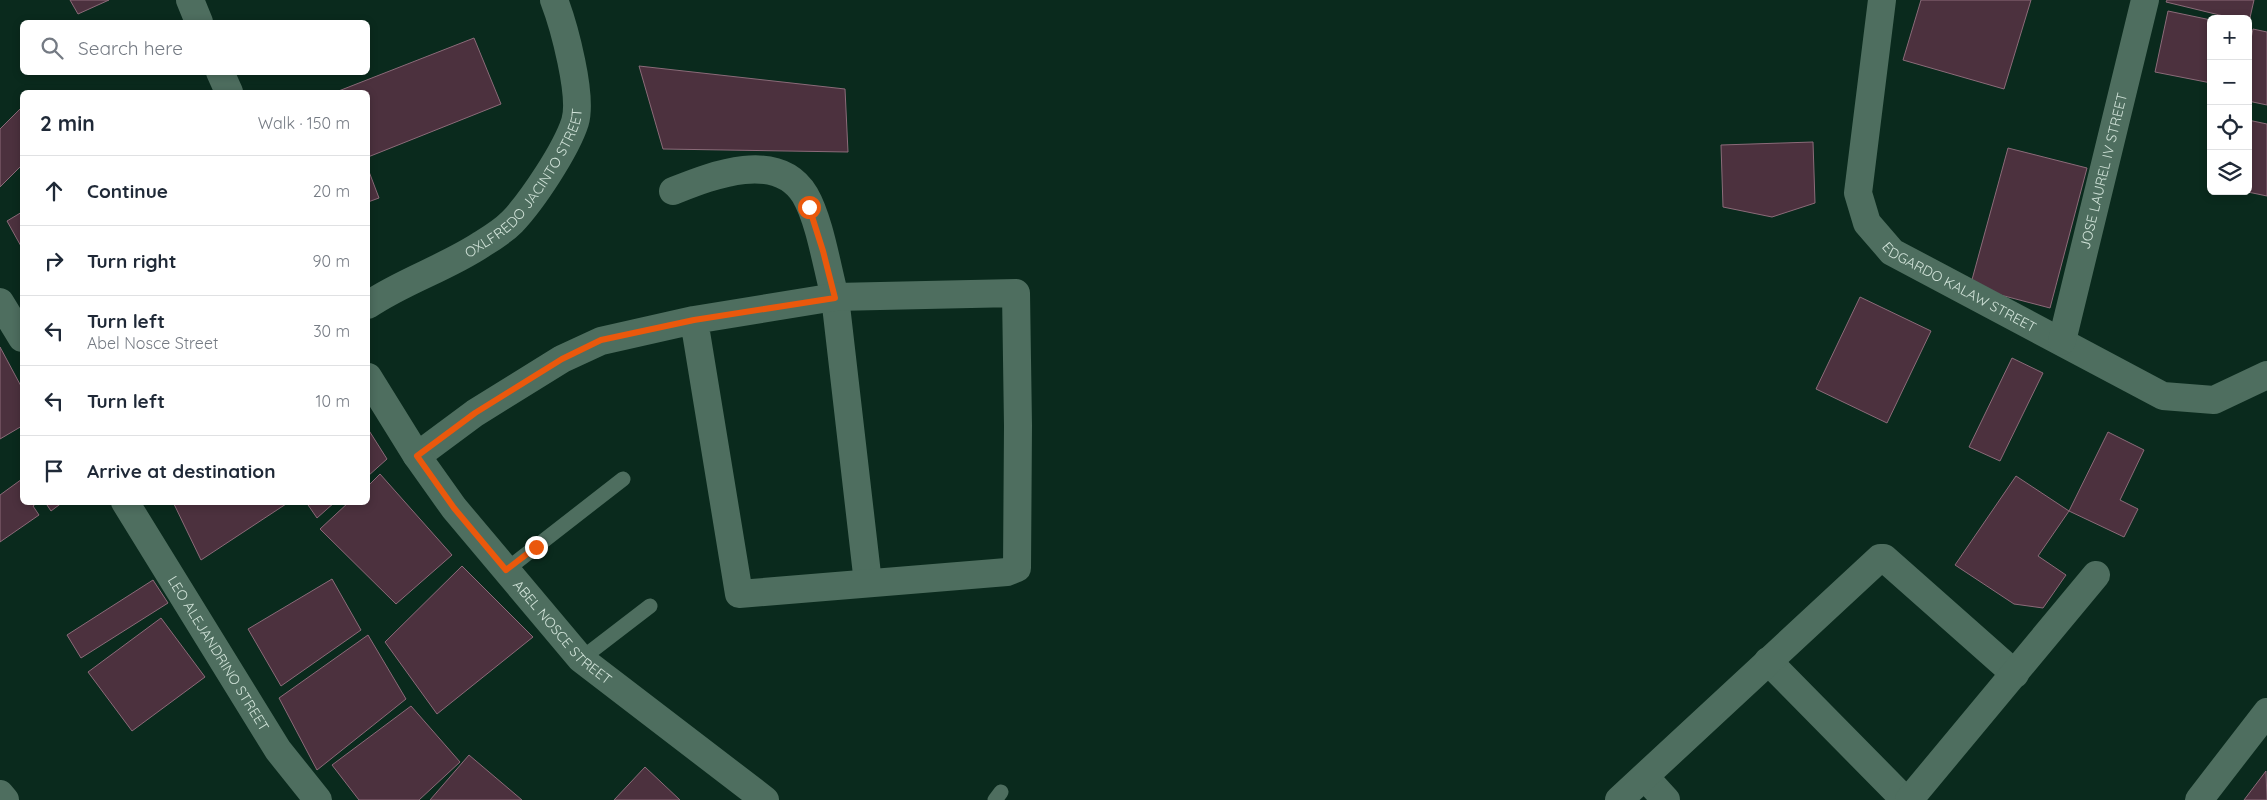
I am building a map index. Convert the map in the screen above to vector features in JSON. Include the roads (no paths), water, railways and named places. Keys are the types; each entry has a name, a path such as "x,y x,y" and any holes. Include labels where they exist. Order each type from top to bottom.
{"street":[{"path":"190,0 198,20"},
{"name":"OXLFREDO JACINTO STREET","path":"370,304 481,245 511,222 530,201 562,149 575,121 576,93 561,18 554,0"},
{"name":"EDGARDO KALAW STREET","path":"1882,0 1858,193 1866,223 1892,252 2163,396 2214,400 2267,375"},
{"name":"JOSE LAUREL IV STREET","path":"2062,341 2145,0"},
{"path":"221,75 228,90"},
{"path":"673,191 701,180 749,169 774,171 790,179 804,195 835,298 868,583"},
{"path":"417,456 475,413 562,359 601,340 694,320 835,298 1016,293 1017,568 1007,572 739,594 694,320"},
{"path":"0,302 20,335"},
{"name":"ABEL NOSCE STREET","path":"370,380 417,456 454,508 581,659 765,800"},
{"name":"LEO ALEJANDRINO STREET","path":"127,505 278,750 318,800"},
{"path":"1619,800 1876,561 1884,558 2015,674"},
{"path":"1909,800 2096,575"},
{"path":"1768,662 1905,800"},
{"path":"2199,800 2267,712"},
{"path":"1645,776 1666,800"},
{"path":"0,794 4,800"}],"lane":[{"path":"506,570 623,479"},
{"path":"581,659 650,606"}]}
